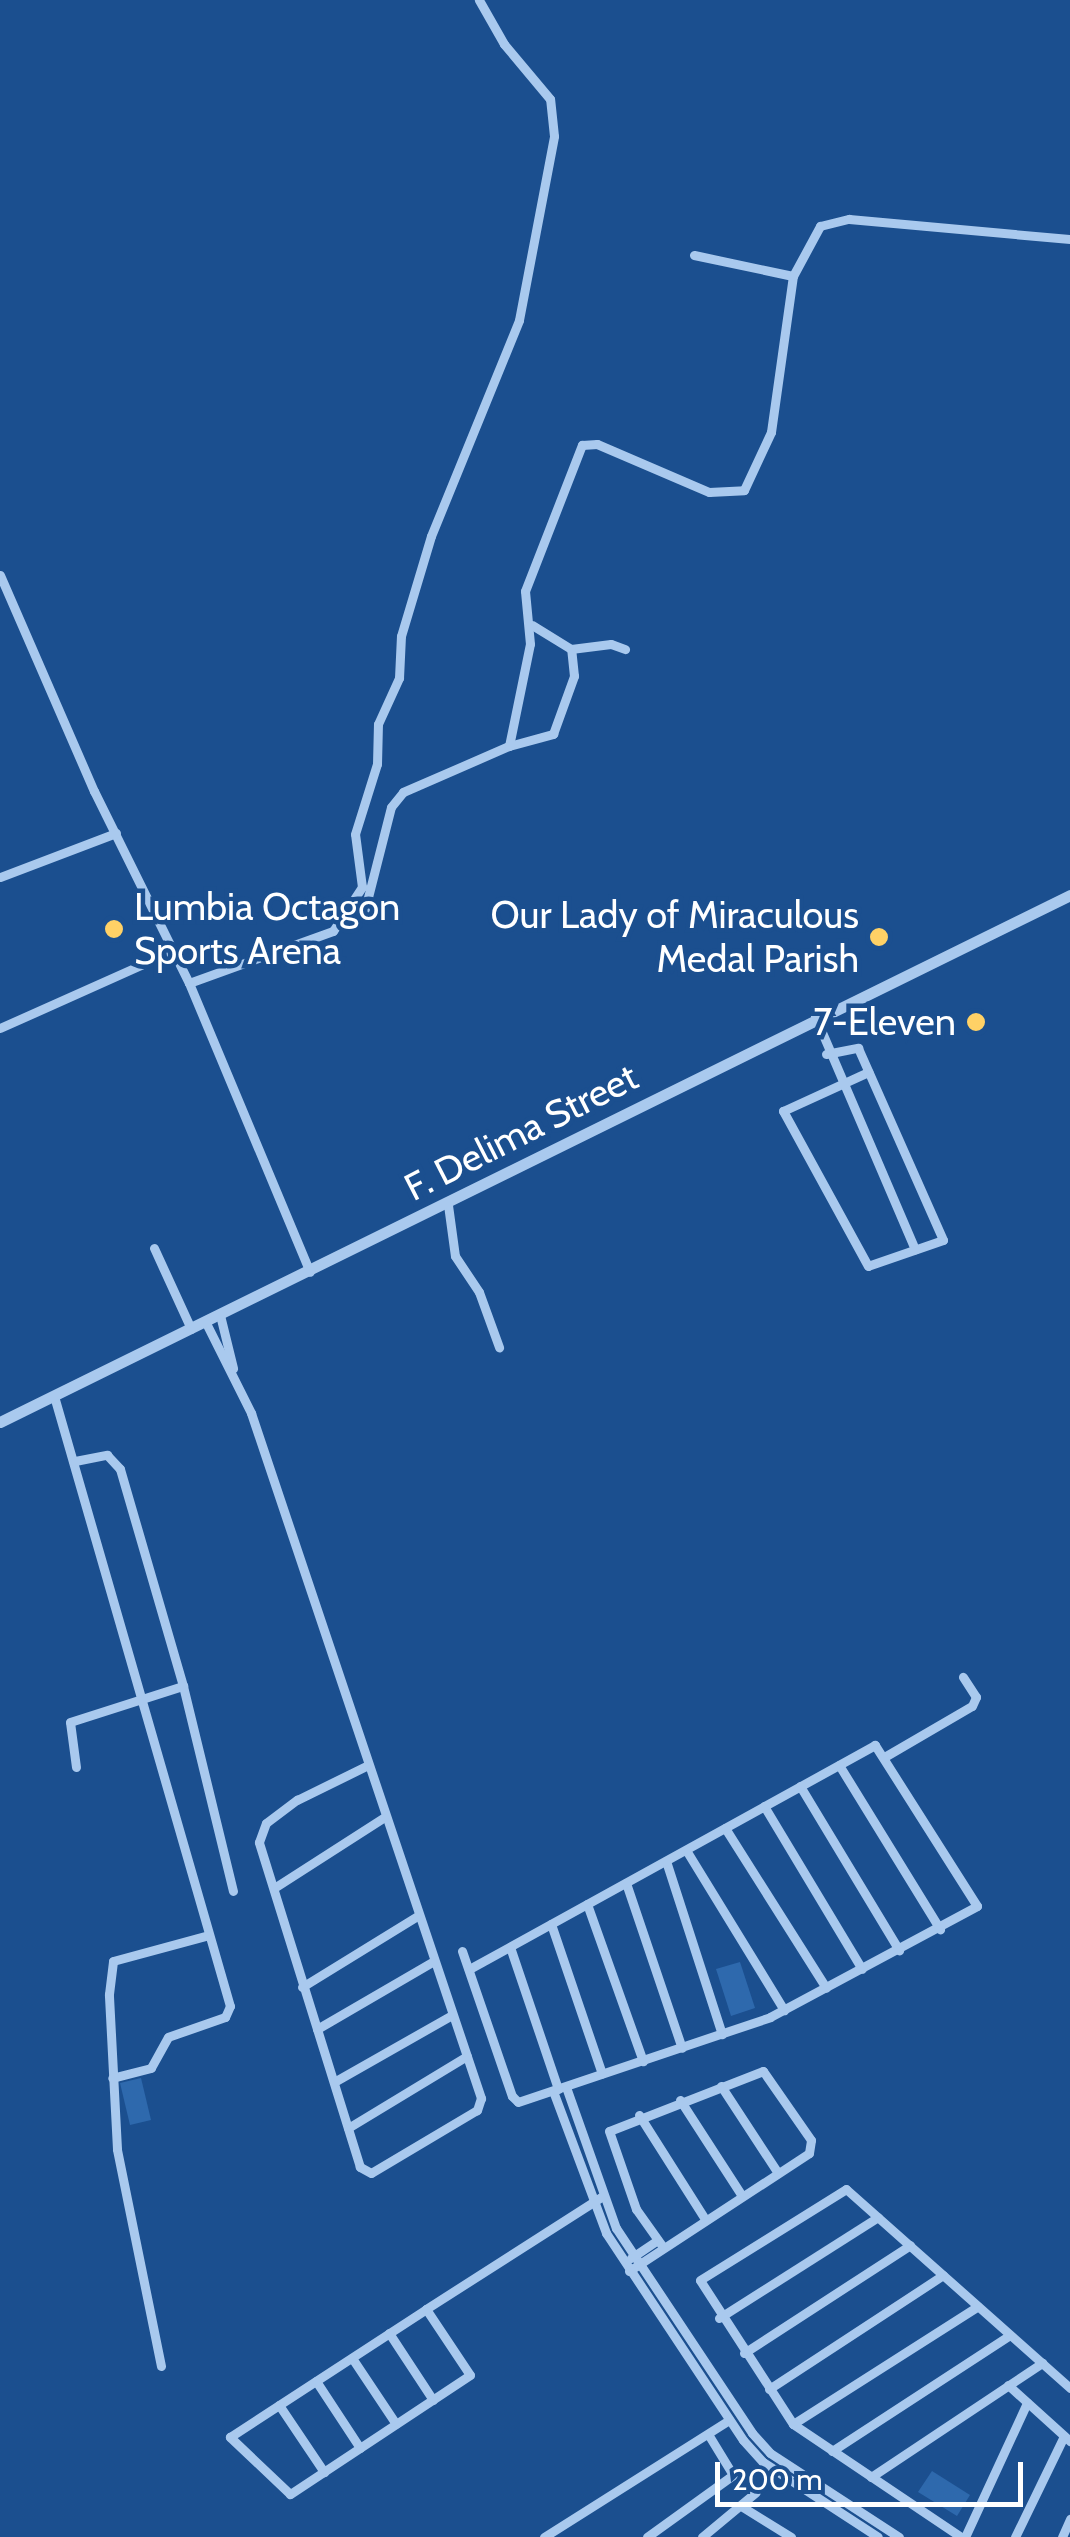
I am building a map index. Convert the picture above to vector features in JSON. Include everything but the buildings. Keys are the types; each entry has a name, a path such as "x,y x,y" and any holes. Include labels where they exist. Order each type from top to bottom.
{"street":[{"path":"189,983 333,931 362,886 355,834 377,764 378,724 399,678 401,636 431,536 518,320 554,136 550,99 504,44 478,0"},
{"path":"509,746 532,625 525,591 582,446 597,444 709,492 735,495 752,481 771,432 793,276 814,232 830,222 1070,239"},
{"path":"694,255 793,276"},
{"path":"0,576 116,833 189,983 310,1272"},
{"path":"532,625 571,649 596,644 625,649"},
{"path":"366,909 391,807 403,792 509,746 553,734 574,676 571,649"},
{"path":"0,878 116,833"},
{"name":"F. Delima Street","path":"0,1422 448,1205 815,1016 1070,895"},
{"path":"0,1028 172,952"},
{"path":"815,1016 839,1084 916,1249"},
{"path":"826,1054 854,1044 868,1072 943,1240 864,1264 784,1114 787,1105 868,1072"},
{"path":"448,1205 455,1256 478,1292 499,1347"},
{"path":"154,1248 190,1329"},
{"path":"220,1315 234,1368 366,1766 383,1818 481,2098 476,2110 370,2173 360,2167 258,1842 266,1823 366,1766"},
{"path":"206,1323 219,1354 234,1368"},
{"path":"54,1396 209,1934 228,2013 168,2037 151,2068 112,2078"},
{"path":"75,1462 115,1458 184,1686 233,1891"},
{"path":"886,1756 972,1706 976,1697 964,1677"},
{"path":"76,1767 70,1722 184,1686"},
{"path":"462,1951 514,2099 559,2089 784,2010 977,1906 876,1744 469,1969"},
{"path":"839,1765 940,1929"},
{"path":"800,1786 899,1950"},
{"path":"764,1806 862,1970"},
{"path":"274,1888 383,1818"},
{"path":"725,1828 826,1988"},
{"path":"686,1850 784,2010"},
{"path":"666,1861 722,2034"},
{"path":"626,1883 682,2048"},
{"path":"587,1904 643,2061"},
{"path":"302,1987 416,1917"},
{"path":"550,1924 602,2074"},
{"path":"161,2366 116,2149 112,2078 114,1961 209,1934"},
{"path":"510,1947 559,2089 560,2111 593,2202 731,2423 767,2458 849,2511 900,2537"},
{"path":"317,2029 432,1962"},
{"path":"334,2082 452,2014"},
{"path":"348,2128 466,2056"},
{"path":"631,2264 809,2153 811,2140 764,2071 639,2115 608,2130 636,2209 661,2244"},
{"path":"721,2086 778,2173"},
{"path":"559,2089 573,2106 631,2264 767,2458"},
{"path":"680,2100 742,2196"},
{"path":"560,2111 573,2106"},
{"path":"639,2115 705,2220"},
{"path":"1028,2404 963,2537 792,2424 719,2318 700,2280 834,2191 850,2190 1070,2388"},
{"path":"426,2309 470,2376 324,2472 290,2494 230,2437 426,2309 603,2196"},
{"path":"719,2318 878,2217"},
{"path":"744,2353 910,2245"},
{"path":"769,2389 943,2275"},
{"path":"792,2424 978,2306"},
{"path":"389,2334 433,2400"},
{"path":"832,2451 1010,2334"},
{"path":"352,2358 396,2424"},
{"path":"871,2477 1042,2363"},
{"path":"316,2381 360,2448"},
{"path":"1008,2386 1067,2438 1015,2537"},
{"path":"279,2405 324,2472"},
{"path":"544,2537 708,2434 742,2419"},
{"path":"648,2537 733,2475 708,2434"},
{"path":"702,2537 756,2492"},
{"path":"741,2506 785,2536"},
{"path":"849,2511 878,2537"},
{"path":"1062,2537 1070,2518"}],"shaded area":[{"path":"740,1962 755,2008 731,2016 716,1969"},
{"path":"141,2078 151,2120 130,2125 120,2083"},
{"path":"932,2471 970,2495 957,2516 918,2492"}],"place":[{"name":"Lumbia Octagon Sports Arena","path":"114,929"},
{"name":"Our Lady of Miraculous Medal Parish","path":"879,937"},
{"name":"7-Eleven","path":"976,1022"}]}
